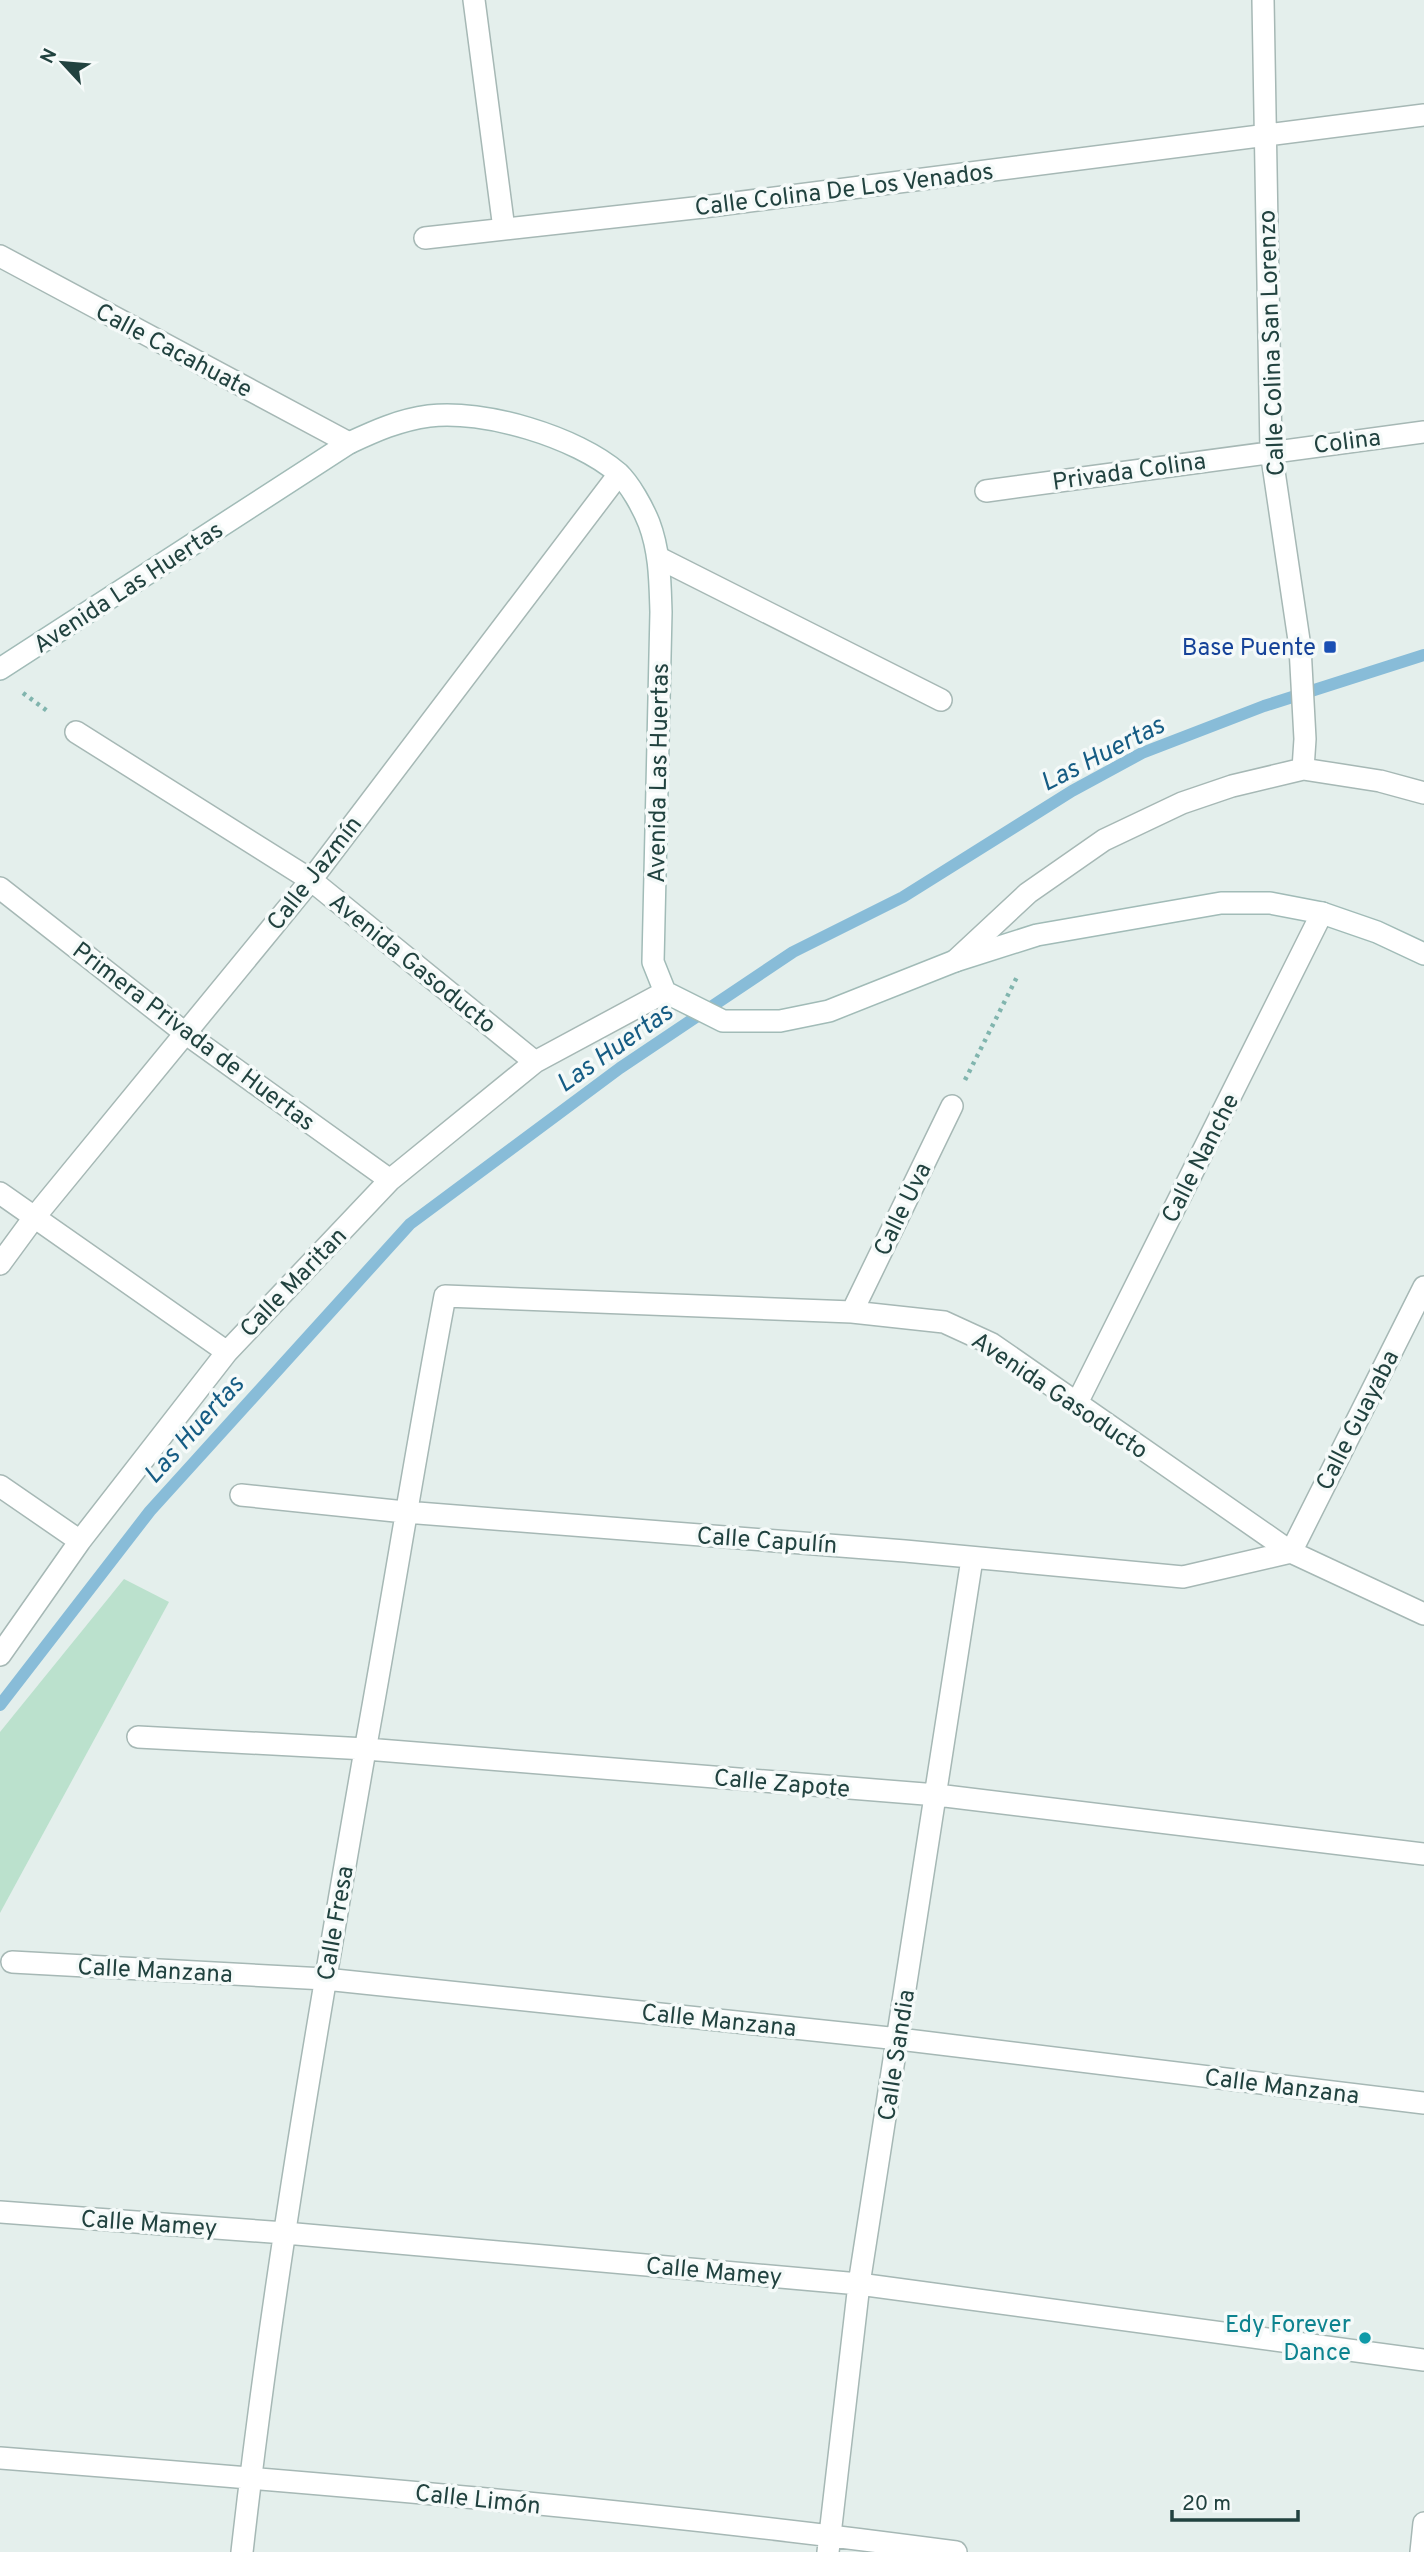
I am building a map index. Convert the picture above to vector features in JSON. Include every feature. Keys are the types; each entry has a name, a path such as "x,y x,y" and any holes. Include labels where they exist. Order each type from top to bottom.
{"street":[{"path":"474,0 505,229"},
{"name":"Calle Colina San Lorenzo","path":"1263,0 1271,451 1300,647 1305,739 1303,769"},
{"name":"Calle Colina De Los Venados","path":"425,238 731,204 1424,115"},
{"name":"Calle Cacahuate","path":"0,256 349,443"},
{"name":"Avenida Las Huertas","path":"0,669 349,443 393,423 431,416 480,417 521,425 562,441 619,474 649,522 659,558 662,612 653,962 671,996"},
{"name":"Colina","path":"1271,451 1424,432"},
{"name":"Privada Colina","path":"986,491 1271,451"},
{"name":"Calle Jazmín","path":"0,1264 33,1219 311,880 619,474"},
{"path":"659,558 941,700"},
{"name":"Avenida Gasoducto","path":"76,732 311,880 536,1062"},
{"path":"955,961 1028,893 1104,840 1182,803 1232,786 1303,769 1380,781 1424,793"},
{"name":"Primera Privada de Huertas","path":"0,888 184,1033 390,1180"},
{"path":"671,996 723,1021 780,1021 829,1011 955,961 1037,935 1221,902 1270,903 1322,914 1377,932 1424,954"},
{"name":"Calle Nanche","path":"1077,1403 1322,914"},
{"name":"Calle Maritan","path":"0,1655 80,1541 227,1352 390,1180 536,1062 671,996"},
{"name":"Calle Uva","path":"852,1312 953,1106"},
{"path":"0,1193 33,1219 227,1352"},
{"name":"Calle Guayaba","path":"1291,1552 1424,1287"},
{"name":"Avenida Gasoducto","path":"445,1296 852,1312 944,1322 992,1344 1291,1552 1424,1614"},
{"name":"Calle Fresa","path":"242,2552 285,2233 325,1979 445,1296"},
{"path":"0,1486 80,1541"},
{"name":"Calle Capulín","path":"241,1495 405,1512 905,1551 1183,1577 1291,1552"},
{"name":"Calle Sandia","path":"829,2543 859,2284 972,1559"},
{"name":"Calle Zapote","path":"138,1737 366,1749 937,1795 1424,1854"},
{"name":"Calle Manzana","path":"12,1962 325,1979 899,2039 1424,2103"},
{"name":"Calle Mamey","path":"0,2212 285,2233 859,2284 1424,2360"},
{"name":"Calle Limón","path":"0,2458 251,2478 829,2543 956,2552"},
{"path":"1421,2552 1424,2523"}],"path":[{"path":"22,692 76,732"},
{"path":"953,1106 1037,935"}],"green space":[{"path":"124,1579 169,1602 0,1913 0,1732"}],"waterway":[{"name":"Las Huertas","path":"0,1705 150,1511 410,1224 620,1068 793,952 903,897 1072,791 1142,753 1264,706 1424,655"}],"place":[{"name":"Base Puente","path":"1330,647"},
{"name":"Edy Forever Dance","path":"1365,2338"}]}
